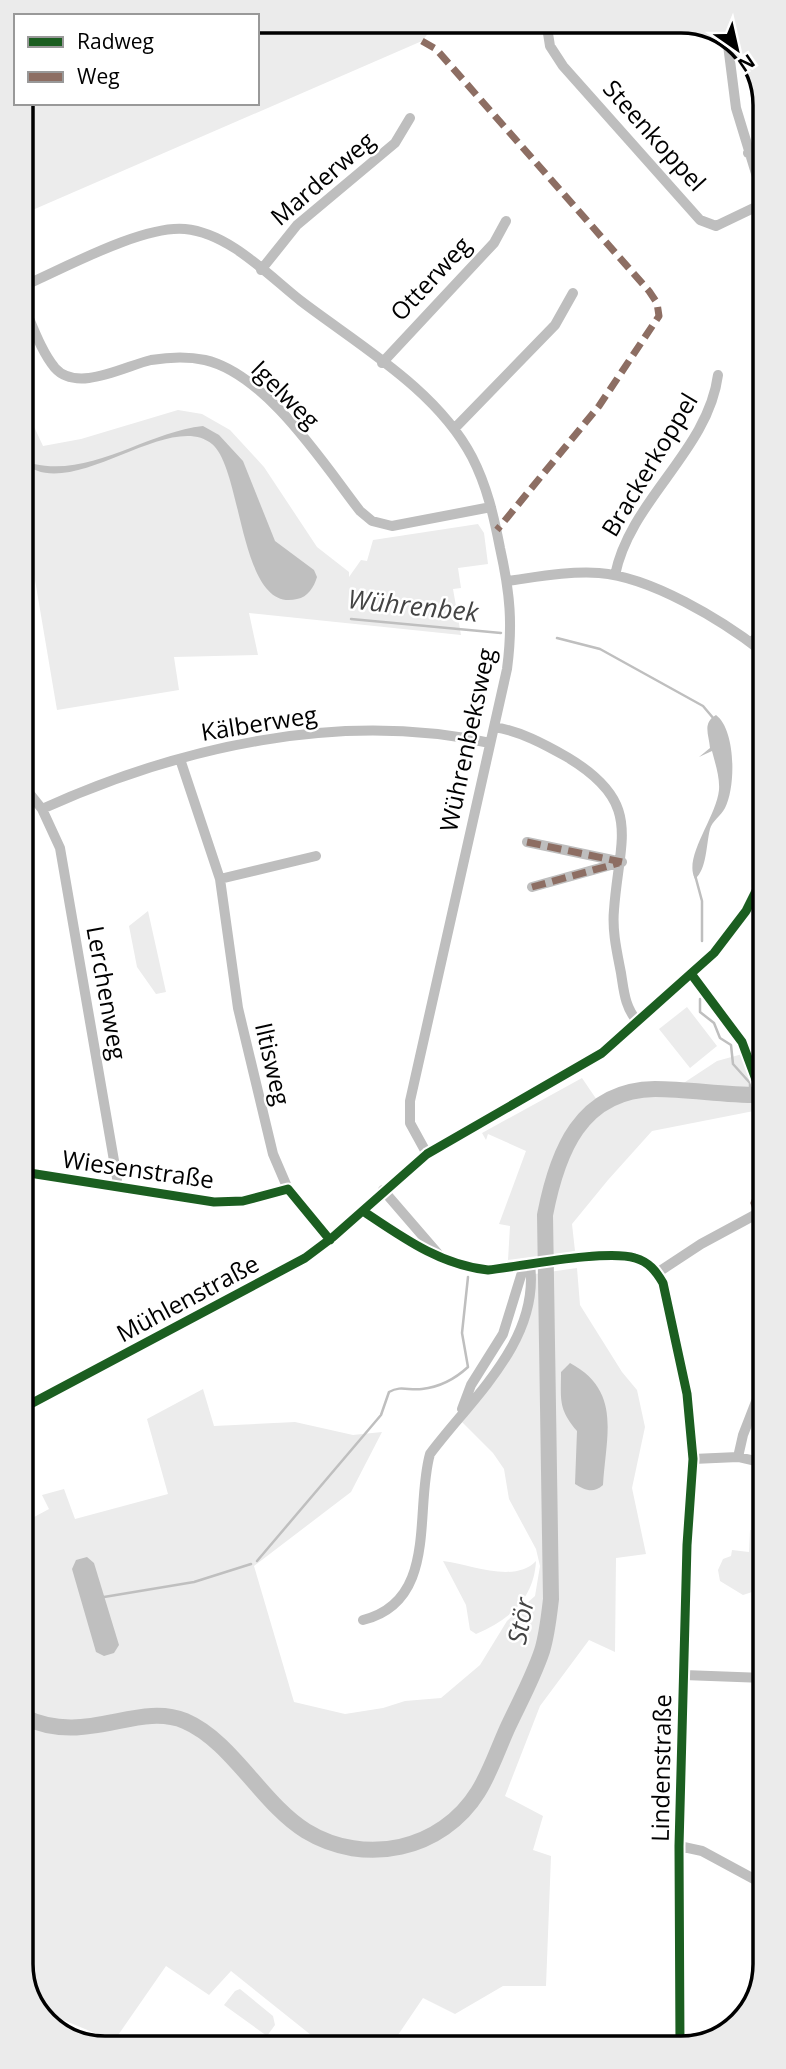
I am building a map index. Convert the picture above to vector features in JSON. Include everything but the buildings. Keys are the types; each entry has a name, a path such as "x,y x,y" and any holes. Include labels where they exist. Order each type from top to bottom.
{"street":[{"name":"Steenkoppel","path":"547,33 550,46 564,66 700,220 716,226 753,208"},
{"path":"729,52 736,108 753,167"},
{"name":"Marderweg","path":"261,270 297,225 395,143 410,118"},
{"path":"748,153 753,151"},
{"name":"Otterweg","path":"382,363 494,243 506,221"},
{"name":"Wührenbeksweg","path":"33,282 124,243 167,229 189,229 212,236 261,270 423,396 454,429 480,475 491,507 507,581 512,631 494,727 410,1101 410,1123 427,1154"},
{"path":"454,429 555,325 573,293"},
{"name":"Igelweg","path":"33,323 53,366 66,376 86,378 174,357 206,360 231,371 266,397 360,511 372,521 392,526 491,507"},
{"name":"Brackerkoppel","path":"615,575 638,519 712,406 718,375"},
{"path":"507,581 575,573 615,575 641,583 696,610 752,643"},
{"path":"494,727 542,743 578,765 604,787 621,821 622,862 615,902 615,936 627,1008 638,1022"},
{"name":"Kälberweg","path":"42,809 98,785 180,759 257,742 350,733 407,733 490,743"},
{"name":"Iltisweg","path":"180,759 219,879 240,1023 273,1154 288,1189 330,1240"},
{"name":"Lerchenweg","path":"33,801 42,809 60,848 117,1178 116,1188"},
{"path":"527,842 622,862"},
{"path":"219,879 316,856"},
{"path":"531,887 622,862"},
{"name":"Mühlenstraße","path":"33,1403 285,1270 330,1240 383,1190 427,1154 602,1053 717,950 753,897"},
{"name":"Wiesenstraße","path":"33,1174 214,1202 243,1201 288,1189"},
{"path":"383,1190 443,1259"},
{"path":"363,1211 443,1259 468,1268 488,1269 620,1255 643,1261 657,1273 670,1309 687,1394 693,1459 738,1457 753,1460"},
{"path":"657,1273 701,1244 753,1216"},
{"path":"363,1620 384,1612 398,1600 414,1577 430,1454 461,1413 471,1385 503,1334 530,1265"},
{"path":"738,1457 753,1409"},
{"name":"Lindenstraße","path":"680,2036 679,1846 693,1459"},
{"path":"684,1675 753,1678"},
{"path":"679,1846 702,1851 753,1879"}],"shaded area":[{"path":"259,33 428,33 422,41 33,210 33,105 259,105"},
{"path":"178,410 202,414 230,430 264,467 317,547 349,572 349,577 361,560 367,561 373,540 478,524 484,533 488,564 458,568 461,588 453,589 461,635 249,613 258,655 174,657 179,690 57,710 33,568 33,425 43,446 81,439"},
{"path":"203,426 219,435 243,461 275,541 314,570 316,581 304,596 297,599 278,598 264,585 244,536 222,458 212,444 193,436 170,438 65,473 41,472 33,467 33,462 56,466 98,459 182,430"},
{"path":"716,715 723,722 731,745 731,787 725,808 711,826 704,863 695,879 693,860 719,790 712,751 699,757 710,748 708,726"},
{"path":"148,911 166,992 156,994 137,967 129,926"},
{"path":"687,1007 717,1046 690,1068 659,1029"},
{"path":"753,1051 753,1111 652,1131 572,1224 575,1251 508,1260 510,1226 499,1224 526,1151 488,1134 486,1140 482,1133 582,1078 601,1106 625,1093 673,1090 717,1061"},
{"path":"577,1268 580,1305 622,1372 637,1390 645,1427 632,1488 646,1554 616,1558 615,1652 589,1640 540,1706 505,1796 543,1816 533,1850 551,1856 546,1986 503,1986 455,2014 423,1998 399,2036 312,2036 231,1971 209,1995 166,1966 117,2036 102,2036 58,2018 43,2000 33,1964 33,1518 49,1509 42,1495 64,1489 75,1519 168,1494 147,1419 203,1389 214,1426 295,1422 353,1435 382,1432 351,1492 254,1566 294,1702 345,1714 383,1708 405,1701 441,1698 480,1665 507,1621 535,1596 540,1566 536,1549 509,1499 504,1469 493,1453 462,1422 500,1371 520,1336 532,1297 535,1274"},
{"path":"570,1363 598,1387 607,1416 603,1485 592,1490 575,1484 577,1431 566,1416 561,1397 561,1372"},
{"path":"750,1530 753,1530 753,1591 743,1595 720,1581 718,1570 723,1559 731,1556 732,1550 749,1552"},
{"path":"87,1557 94,1563 119,1645 114,1653 104,1656 96,1652 72,1569 76,1560"},
{"path":"443,1561 504,1572 527,1568 536,1561 530,1586 518,1606 499,1622 476,1634 470,1630 466,1605"},
{"path":"240,1989 273,2016 275,2025 267,2036 224,2005 235,1991"}],"waterway":[{"name":"Wührenbek","path":"351,619 501,633"},
{"name":"Wührenbek","path":"557,638 600,649 703,706 714,719"},
{"name":"Wührenbek","path":"695,875 702,901 702,941"},
{"name":"Wührenbek","path":"700,999 700,1012 714,1023 720,1038 731,1045 733,1064 750,1083 750,1095"},
{"name":"Stör","path":"33,1720 47,1725 69,1727 148,1716 167,1716 185,1721 218,1743 290,1819 306,1831 329,1842 353,1848 377,1850 401,1847 444,1828 463,1812 490,1769 534,1671 547,1632 551,1599 545,1215 565,1148 590,1113 608,1100 629,1092 655,1089 753,1095"},
{"path":"257,1561 381,1415 389,1392 435,1386 452,1379 468,1367 462,1333 468,1277"},
{"path":"104,1597 194,1582 251,1564"}],"marked path":[{"path":"422,41 436,49 649,291 657,303 659,316 599,406 497,530"},
{"path":"527,842 622,862"},
{"path":"532,887 619,863"}],"cycle path":[{"path":"33,1403 305,1258 333,1237 427,1154 602,1053 714,953 746,911 753,897"},
{"path":"692,975 742,1042 753,1072"},
{"path":"33,1174 214,1202 243,1201 288,1189 330,1240"},
{"path":"363,1211 422,1248 470,1267 488,1270 564,1259 622,1256 644,1262 655,1271 663,1283 687,1394 693,1459 687,1545 679,1846 680,2036"}]}
